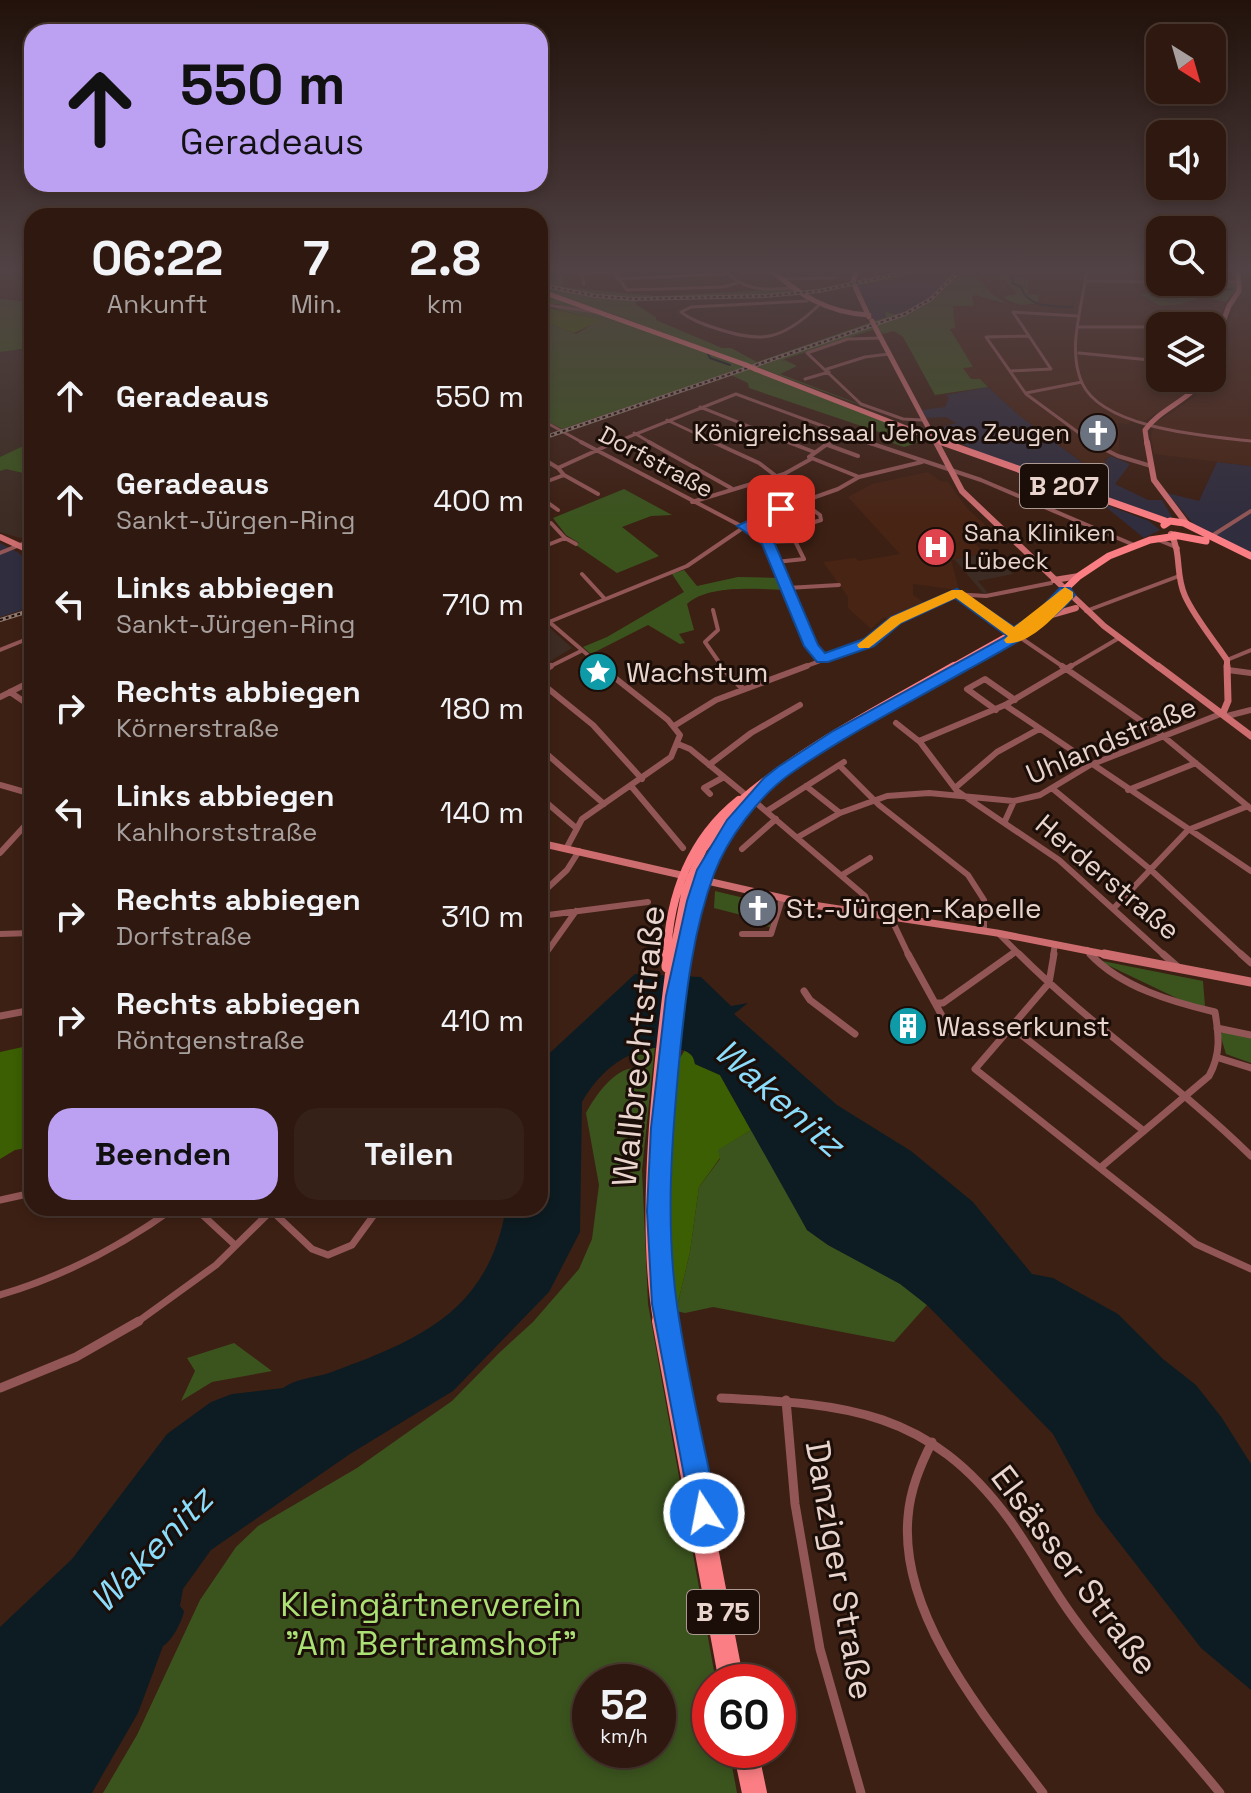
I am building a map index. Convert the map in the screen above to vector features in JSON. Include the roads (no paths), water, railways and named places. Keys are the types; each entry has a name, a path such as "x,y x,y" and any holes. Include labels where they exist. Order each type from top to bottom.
{"main road":[{"name":"B 207","path":"707,351 1143,515 1174,531"},
{"path":"887,351 949,471 966,496 1076,608 1225,714 1251,736"},
{"path":"1195,392 1148,425 1145,435 1154,480 1175,511 1190,526 1251,556"},
{"name":"B 207","path":"895,422 961,448"},
{"path":"914,427 923,422"},
{"path":"937,448 953,446"},
{"path":"1175,511 1179,576 1185,597 1227,660 1225,714"},
{"path":"1174,531 1193,533 1190,526"},
{"path":"1048,616 1079,576 1090,569 1134,545 1190,526"},
{"path":"1174,531 1251,556"},
{"path":"0,537 24,551"},
{"path":"672,996 690,885 717,836 746,799 778,768 828,736 1016,635 1065,595 1090,569"},
{"path":"1052,581 1079,576"},
{"path":"1065,595 1116,636"},
{"path":"672,996 667,948 715,821 839,735 1048,616 1076,608"},
{"path":"690,885 746,799"},
{"path":"548,845 579,851 690,885 997,933 1251,982"},
{"name":"Wallbrechtstraße","path":"672,996 651,1211 656,1305 723,1664"},
{"name":"Wallbrechtstraße","path":"662,1090 658,1211 664,1304 734,1664"},
{"path":"744,1768 749,1793"},
{"path":"755,1768 760,1793"}],"street":[{"path":"814,351 807,353 861,404 903,419 923,422"},
{"path":"996,351 1026,393 1108,452 1133,463 1151,466"},
{"path":"1010,371 1051,370 1038,351"},
{"path":"1146,360 1079,353 1082,382 1103,405 1148,425 1251,441"},
{"path":"805,379 865,357 889,354"},
{"path":"1026,393 1082,382"},
{"path":"558,468 634,433 736,394 922,462 981,480 1134,545"},
{"path":"700,407 814,452"},
{"path":"667,420 759,463 776,476"},
{"name":"Dorfstraße","path":"548,424 692,502 743,526 767,542"},
{"path":"634,433 731,488"},
{"path":"692,502 776,476 842,433"},
{"path":"825,444 858,456"},
{"path":"809,457 859,477"},
{"path":"548,462 558,468 562,476 598,494"},
{"path":"566,849 575,827 671,757 680,735 674,726 549,622 693,563 743,526 859,477 922,462"},
{"path":"548,481 562,476"},
{"path":"802,502 820,515 821,520 805,525"},
{"path":"548,503 558,510"},
{"path":"1208,537 1251,511"},
{"path":"551,523 565,538 576,544"},
{"path":"548,545 565,538"},
{"path":"1153,539 1178,547"},
{"path":"776,562 804,559 795,541 767,542 811,646 822,659"},
{"path":"0,553 24,543"},
{"path":"582,574 605,599"},
{"path":"1086,611 1179,576"},
{"path":"674,726 709,703 869,643 896,620 957,593 986,596 1052,581"},
{"path":"787,588 839,585"},
{"path":"957,593 1163,736 1250,807"},
{"path":"713,610 718,630 705,642 721,666 743,689"},
{"path":"919,741 1015,700 1116,636"},
{"path":"0,650 24,640"},
{"path":"1227,660 1251,650"},
{"path":"548,668 581,651"},
{"path":"1228,670 1251,673"},
{"path":"996,710 967,689 985,679 1015,700"},
{"path":"0,697 24,685"},
{"path":"548,688 592,724 642,779"},
{"path":"10,692 24,702"},
{"path":"709,765 747,736 800,705"},
{"path":"1005,705 1251,871"},
{"name":"Uhlandstraße","path":"1014,801 1053,789 1090,765 1163,736 1225,714 1251,710"},
{"name":"Herderstraße","path":"896,723 919,741 955,788 1059,860 1179,968"},
{"path":"955,788 997,752 1039,729"},
{"path":"678,744 690,749 746,799 767,811 842,875 865,896 872,913"},
{"path":"548,755 604,804"},
{"path":"1128,790 1196,763"},
{"path":"767,811 842,764 873,799 967,876 984,899 984,931"},
{"path":"710,794 704,788 724,777"},
{"path":"0,785 24,792"},
{"path":"631,786 683,848"},
{"path":"806,786 840,813"},
{"path":"1053,789 1151,870 1251,963"},
{"path":"798,837 840,813 873,799 909,793 1014,801 1005,821"},
{"path":"548,804 575,827"},
{"path":"1114,908 1188,830 1250,807"},
{"path":"742,849 776,819"},
{"path":"0,853 24,827"},
{"path":"548,888 567,870 579,851"},
{"path":"842,875 870,858"},
{"path":"742,934 771,934 782,899"},
{"path":"548,915 648,902"},
{"path":"548,951 576,911"},
{"path":"890,916 952,1034"},
{"path":"0,934 24,933"},
{"path":"997,933 1049,983 1186,1097 1251,1156"},
{"path":"1055,944 1049,983 975,1069 1196,1244 1251,1269"},
{"path":"1087,950 1100,965 1184,1005 1215,1012 1219,1058 1209,1076 1100,1168"},
{"path":"937,1003 943,1003 1016,951"},
{"path":"804,991 810,1000 855,1034"},
{"path":"0,1016 24,1012"},
{"path":"1010,1026 1144,1131"},
{"path":"1217,1028 1251,1035"},
{"path":"1219,1058 1251,1068"},
{"path":"0,1200 24,1195"},
{"path":"0,1295 52,1280 96,1260 162,1216"},
{"path":"204,1216 235,1245"},
{"path":"0,1388 104,1342 189,1284 266,1216"},
{"path":"280,1216 312,1249 328,1255 352,1245 373,1216"},
{"name":"Elsässer Straße","path":"721,1398 786,1400 855,1408 893,1419 932,1442 962,1465 995,1500 1074,1619 1220,1793"},
{"name":"Danziger Straße","path":"786,1400 795,1504 820,1649 861,1793"},
{"path":"932,1442 916,1474 911,1496 908,1535 913,1575 937,1639 982,1709 1043,1793"}],"water":[{"name":"Wakenitz","path":"635,974 701,977 731,1006 748,1003 734,1014 837,1105 911,1151 973,1202 1032,1274 1053,1278 1118,1314 1163,1359 1196,1385 1222,1418 1251,1464 1251,1690 1201,1648 1096,1513 1053,1434 927,1305 900,1284 828,1245 807,1230 720,1075 695,1064 687,1052 657,1048 619,1061 598,1079 582,1102 580,1232 549,1292 453,1391 350,1454 211,1550 183,1589 180,1606 184,1611 179,1626 163,1646 138,1713 92,1793 0,1793 0,1627 72,1559 167,1434 211,1402 232,1394 283,1388 362,1361 420,1334 466,1297 483,1273 497,1244 504,1216 548,1216 548,1055"}],"waterway":[{"path":"708,354 710,358 730,365"}],"railway":[{"path":"548,436 798,351"},
{"path":"0,620 24,612"}],"place":[{"name":"Königreichssaal Jehovas Zeugen","path":"1098,433"},
{"name":"Sana Kliniken Lübeck","path":"936,547"},
{"name":"Wachstum","path":"598,672"},
{"name":"St.-Jürgen-Kapelle","path":"758,908"},
{"name":"Wasserkunst","path":"908,1026"}],"park label":[{"name":"Kleingärtnerverein \"Am Bertramshof\"","path":"431,1624"}]}
